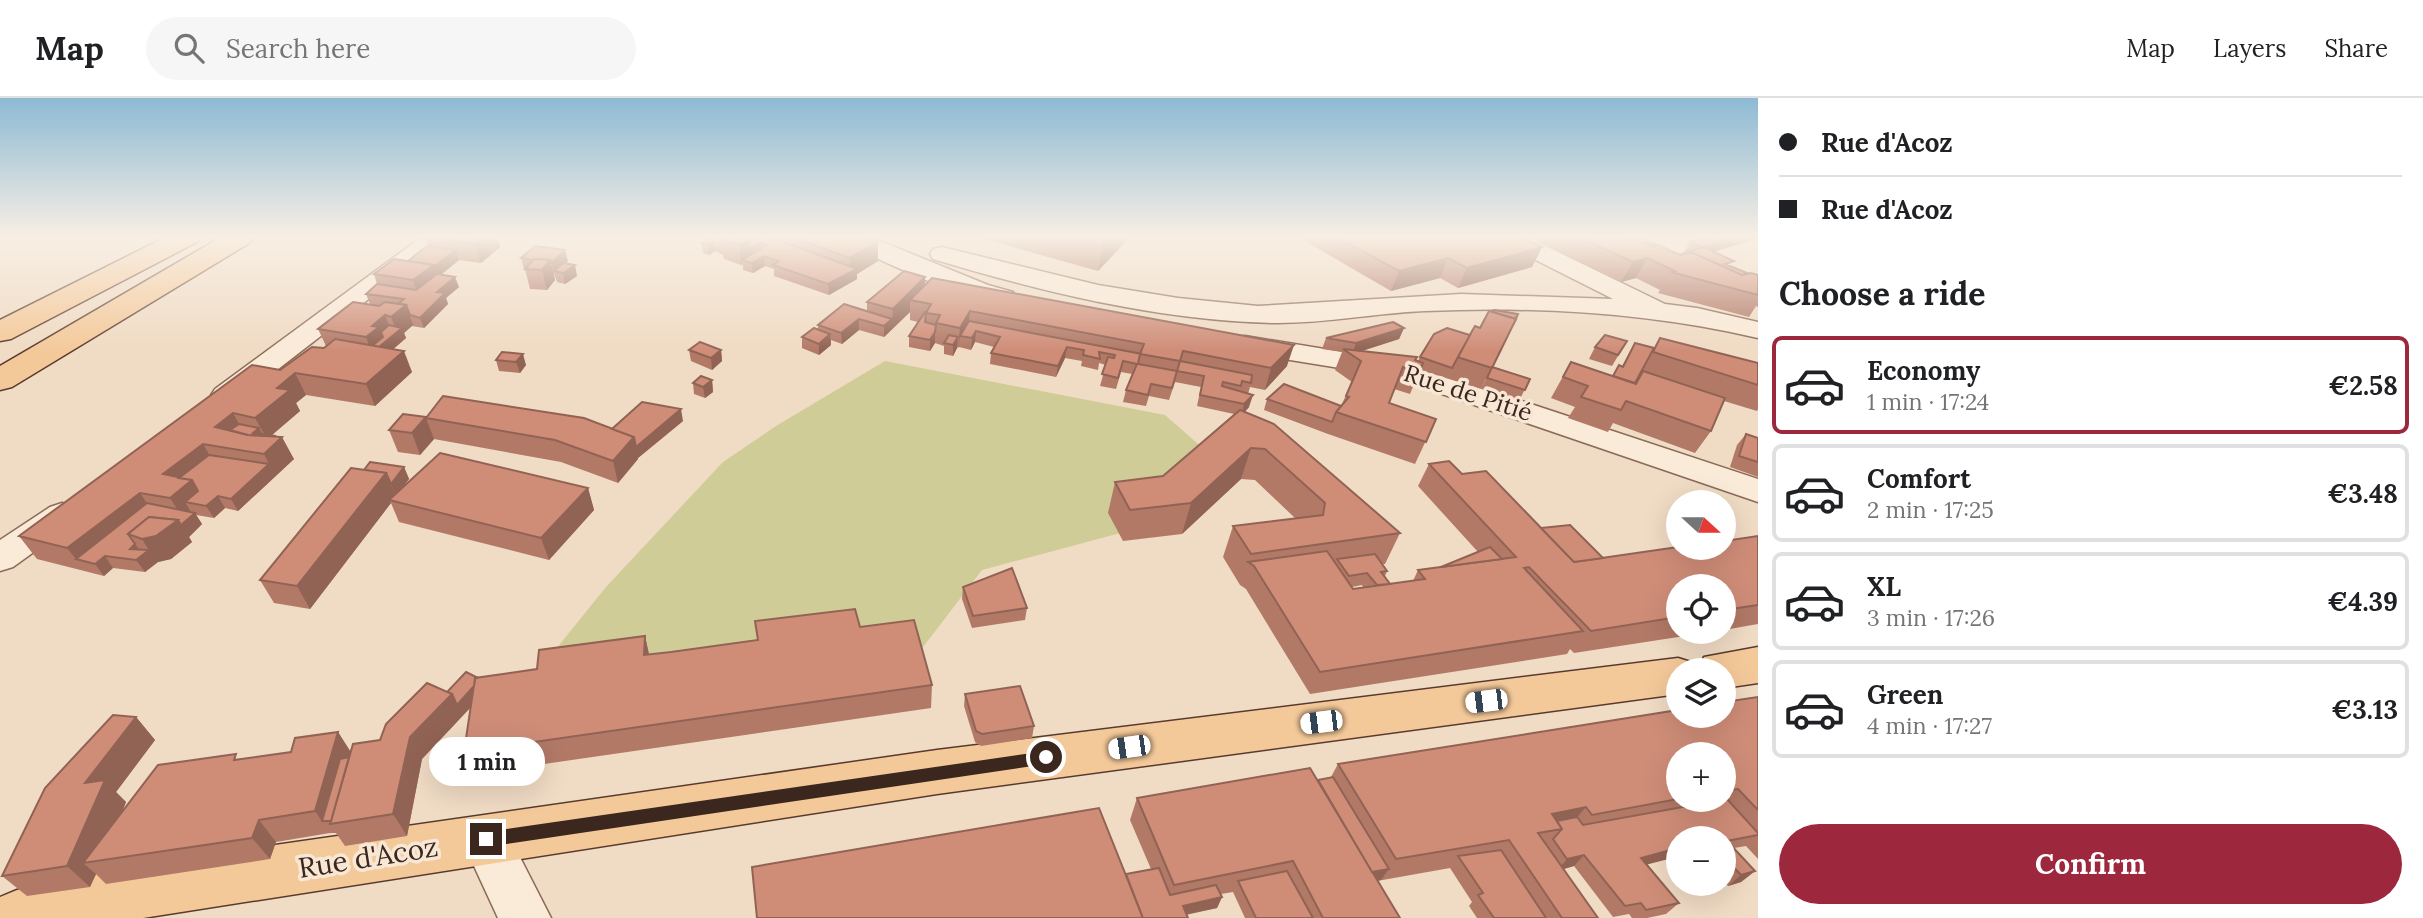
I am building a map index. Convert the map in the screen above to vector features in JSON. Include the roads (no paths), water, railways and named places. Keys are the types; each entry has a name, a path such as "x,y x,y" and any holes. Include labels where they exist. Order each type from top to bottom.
{"main road":[{"path":"0,332 113,274"},
{"path":"0,380 178,274"},
{"path":"1736,668 1758,665"},
{"name":"Rue d'Acoz","path":"17,918 150,890 937,772 1666,678"}],"street":[{"path":"208,408 387,274"},
{"name":"Rue de Pitié","path":"939,274 979,291 1038,307 1200,337 1394,368 1758,491"},
{"path":"1014,274 1115,299 1260,314 1412,304 1591,304 1697,316 1758,330"},
{"path":"1584,274 1659,312"},
{"path":"1260,314 1266,348"},
{"path":"0,558 87,499"},
{"path":"486,839 526,918"}]}
